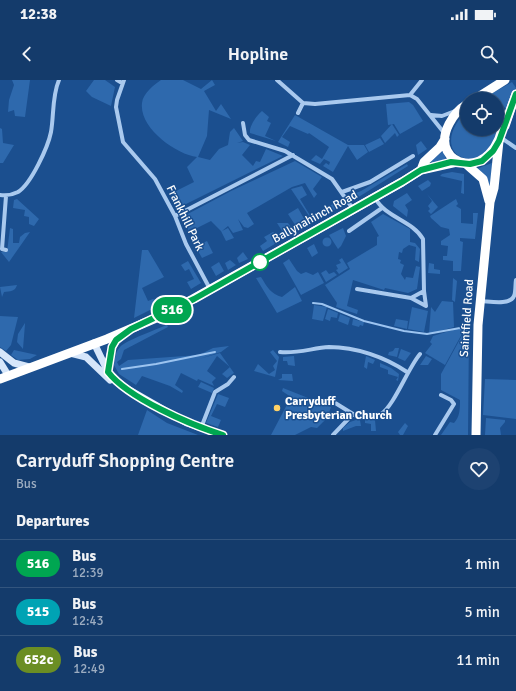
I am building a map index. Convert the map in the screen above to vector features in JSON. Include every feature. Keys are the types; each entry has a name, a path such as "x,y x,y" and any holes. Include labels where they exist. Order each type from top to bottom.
{"highway":[{"path":"486,92 505,80"},
{"name":"Saintfield Road","path":"504,128 516,94"},
{"name":"Ballynahinch Road","path":"421,170 424,162 440,147 451,120 460,110"},
{"name":"Saintfield Road","path":"476,435 476,347 479,301 490,202 494,188 501,136"},
{"name":"Ballynahinch Road","path":"4,377 131,329 210,289 353,210 421,170 482,161 493,151 501,136"},
{"name":"Saintfield Road","path":"445,137 448,153 483,179 490,202"}],"main road":[{"path":"108,372 112,347 116,340 131,329"},
{"path":"94,343 108,372 119,384"},
{"path":"0,352 14,363 31,367"},
{"path":"70,353 86,357 109,380 119,384 174,417 200,428 223,435"},
{"path":"0,362 4,377"}],"street":[{"path":"0,195 6,196 13,194 23,188 47,147 59,80"},
{"path":"117,80 123,82"},
{"path":"276,80 303,103 314,104 410,95 417,99 429,113 445,137"},
{"path":"410,95 422,80"},
{"name":"Frankhill Park","path":"123,82 117,100 117,116 123,142 155,179 175,216 186,244 210,289"},
{"path":"298,113 303,103"},
{"path":"429,113 434,116 442,116 460,108"},
{"path":"243,123 245,135 249,140 293,155 328,175 342,192 353,210"},
{"path":"501,136 516,148"},
{"path":"175,216 293,155"},
{"path":"342,192 370,182 413,156"},
{"path":"3,250 6,196"},
{"path":"357,289 411,298 426,306 424,290 423,239 413,228 382,208 375,197"},
{"path":"349,231 382,208"},
{"path":"479,301 502,302 512,300 515,296 516,280"},
{"path":"411,298 424,290"},
{"path":"280,352 330,347 345,349 376,356 392,362 407,372"},
{"path":"332,401 353,414 369,417 381,414 387,409 407,372 420,354"},
{"path":"200,428 215,392 228,384 234,377"},
{"path":"435,435 454,404 451,400 441,395"},
{"path":"333,435 353,414"}],"shaded area":[{"path":"12,80 30,80 25,117 15,116 14,110 8,112 9,100 14,85"},
{"path":"94,80 105,80 115,87 111,106 92,97 86,91"},
{"path":"161,80 183,80 201,89 212,80 215,85 204,91 216,111 221,104 231,119 209,110 207,136 198,157 210,160 219,149 228,145 230,132 234,128 243,141 237,143 243,142 250,145 242,155 253,166 256,161 260,162 266,149 283,156 180,207 172,193 194,182 187,167 197,157 179,151 170,145 160,138 146,122 142,103 144,96"},
{"path":"512,82 516,88 507,110 504,107 504,92 494,92"},
{"path":"409,102 413,105 423,121 400,134 394,124 388,125 386,104"},
{"path":"262,111 269,117 267,121 271,123 265,136 276,141 250,133 254,121"},
{"path":"295,115 348,145 364,145 368,152 357,160 348,146 333,172 323,166 326,163 329,165 330,162 324,159 320,164 311,160 316,155 322,159 329,147 309,133 308,134 290,126 282,137 290,142 288,147 278,142"},
{"path":"460,118 460,136 495,136 489,150 472,160 459,156 454,151 451,140 452,133"},
{"path":"392,124 399,135 397,137 395,133 385,143 381,136"},
{"path":"0,128 2,129 3,143 14,145 3,163 0,163"},
{"path":"380,138 384,144 369,152 365,145"},
{"path":"421,141 427,149 418,155 416,145"},
{"path":"443,151 446,159 432,163 431,161"},
{"path":"295,161 322,177 313,189 317,194 314,198 305,183 292,187 247,213 254,224 248,228 244,227 238,219 243,230 233,233 228,226 222,231 228,228 234,238 226,241 221,231 211,221 189,232 182,217 231,191"},
{"path":"492,163 493,165 490,187 476,169"},
{"path":"407,164 408,166 357,198 355,199 351,195 361,191"},
{"path":"452,172 464,174 464,194 461,193 462,181 440,176 442,174"},
{"path":"428,180 431,183 430,186 422,191 418,186"},
{"path":"302,186 307,195 300,199 311,217 320,214 321,217 313,222 291,189"},
{"path":"407,193 412,200 405,205 408,210 407,217 393,206 394,201"},
{"path":"427,194 438,207 431,214 428,211 430,209 428,206 432,201"},
{"path":"17,199 39,219 34,226 29,224 29,217 24,216 25,210 13,208 14,200"},
{"path":"456,199 458,204 456,206 461,209 461,223 473,224 473,213 478,213 475,239 460,238 460,241 463,242 461,271 453,271 453,261 443,260 443,256 447,256 448,246 441,245 441,241 450,235 449,229 441,227 430,216"},
{"path":"338,200 341,206 325,215 323,211"},
{"path":"298,208 308,226 299,231 288,214"},
{"path":"383,214 410,229 410,242 415,243 420,249 419,262 415,260 416,247 409,245 403,249 402,253 399,252 398,259 401,260 400,263 404,265 401,274 405,280 406,277 413,278 416,266 420,267 417,289 408,293 385,288 384,290 353,280 347,306 358,310 357,314 336,307 337,303 325,285 350,269 347,263 377,245 377,237 379,236 371,222"},
{"path":"277,223 288,223 295,232 286,237"},
{"path":"10,228 13,229 13,243 19,243 20,237 25,233 30,232 9,262 1,252 7,252"},
{"path":"343,228 346,236 338,249 329,235"},
{"path":"273,232 283,239 263,251 260,246 267,241 264,237"},
{"path":"325,238 329,238 331,242 329,246 325,246 323,244 323,240"},
{"path":"207,241 213,253 202,258 197,249 204,246 203,243"},
{"path":"314,244 318,253 312,257 307,248"},
{"path":"142,250 148,250 164,277 142,288 148,301 153,299 162,304 134,318"},
{"path":"243,252 248,259 239,263 237,258"},
{"path":"342,258 348,268 339,274 336,270 338,269 336,265 341,263 339,260"},
{"path":"289,259 297,271 301,274 306,272 313,275 318,272 324,283 301,295 283,263"},
{"path":"230,260 236,265 228,270 225,263"},
{"path":"188,261 201,283 191,289 187,282 194,279 189,269 185,271 181,265"},
{"path":"219,262 224,271 216,276 211,267"},
{"path":"429,263 434,264 434,269 440,270 440,274 428,273"},
{"path":"326,270 329,274 334,272 337,275 326,282 321,273"},
{"path":"261,277 267,287 278,296 282,297 295,287 302,301 277,313 256,278"},
{"path":"453,278 457,281 455,302 452,300"},
{"path":"17,285 14,290 4,292 2,297 0,287"},
{"path":"442,301 453,302 454,327 429,334 431,307 435,312"},
{"path":"314,305 327,307 323,321 312,319"},
{"path":"412,307 428,311 424,332 408,329"},
{"path":"328,309 338,313 337,318 331,317 330,321 325,319"},
{"path":"340,314 350,318 348,325 338,321"},
{"path":"0,316 18,317 11,345 6,351 0,347"},
{"path":"353,319 364,322 363,326 360,325 359,327 352,325"},
{"path":"396,319 408,321 407,329 394,326"},
{"path":"25,323 23,349 17,342 18,334"},
{"path":"167,325 168,327 124,350 121,359 117,362 119,366 128,360 199,355 213,348 229,346 221,352 199,359 220,353 230,367 217,356 207,371 216,378 212,382 214,386 198,379 197,381 181,373 175,385 183,391 182,393 170,386 142,376 136,385 119,374 114,365 118,349 123,344 134,338"},
{"path":"459,328 464,330 445,365 425,353 432,344 430,342 433,336"},
{"path":"466,328 469,329 468,435 441,435 450,422 454,423 459,415 460,400 441,390 441,374"},
{"path":"395,348 399,348 397,357 388,355 389,352 393,351"},
{"path":"401,349 411,353 405,361 398,358"},
{"path":"14,350 37,355 30,359 18,360 11,355"},
{"path":"273,350 279,357 275,377 254,371 258,364 269,374 275,370 273,366 277,361 270,352"},
{"path":"294,356 295,366 288,365 287,361 283,361 283,357"},
{"path":"366,356 375,360 373,364 368,362 367,369 364,367"},
{"path":"426,356 432,359 428,365 420,365"},
{"path":"380,363 399,374 398,381 396,380 398,377 388,374 388,370 380,367"},
{"path":"230,367 234,373 227,378 222,374"},
{"path":"282,374 292,374 293,381 278,380 282,378"},
{"path":"485,379 516,380 516,419 483,415"},
{"path":"201,382 214,388 212,393 198,387"},
{"path":"283,388 331,407 327,418 317,428 311,427 295,435 271,435 291,397 282,391"},
{"path":"218,394 229,398 225,407 217,404 211,416 221,420 218,427 206,423"},
{"path":"147,410 167,423 198,435 138,435"},
{"path":"486,418 505,420 500,428 501,435 485,435"},
{"path":"365,419 375,420 376,431 371,431 371,424 365,423"},
{"path":"360,420 361,426 356,426 343,431 343,428 350,422"},
{"path":"405,423 408,426 403,435 400,435 398,432"}],"waterway":[{"path":"313,303 322,304 364,321 404,331 427,334 460,328 468,330"},
{"path":"122,369 215,352"}],"bus line":[{"name":"516","path":"223,435 200,428 174,417 119,384 112,378 108,372 108,362 112,347 116,340 131,329 194,299 421,170 451,162 470,164 482,161 493,151 499,141 516,94"}],"place":[{"name":"Carryduff Presbyterian Church","path":"277,408"}]}
